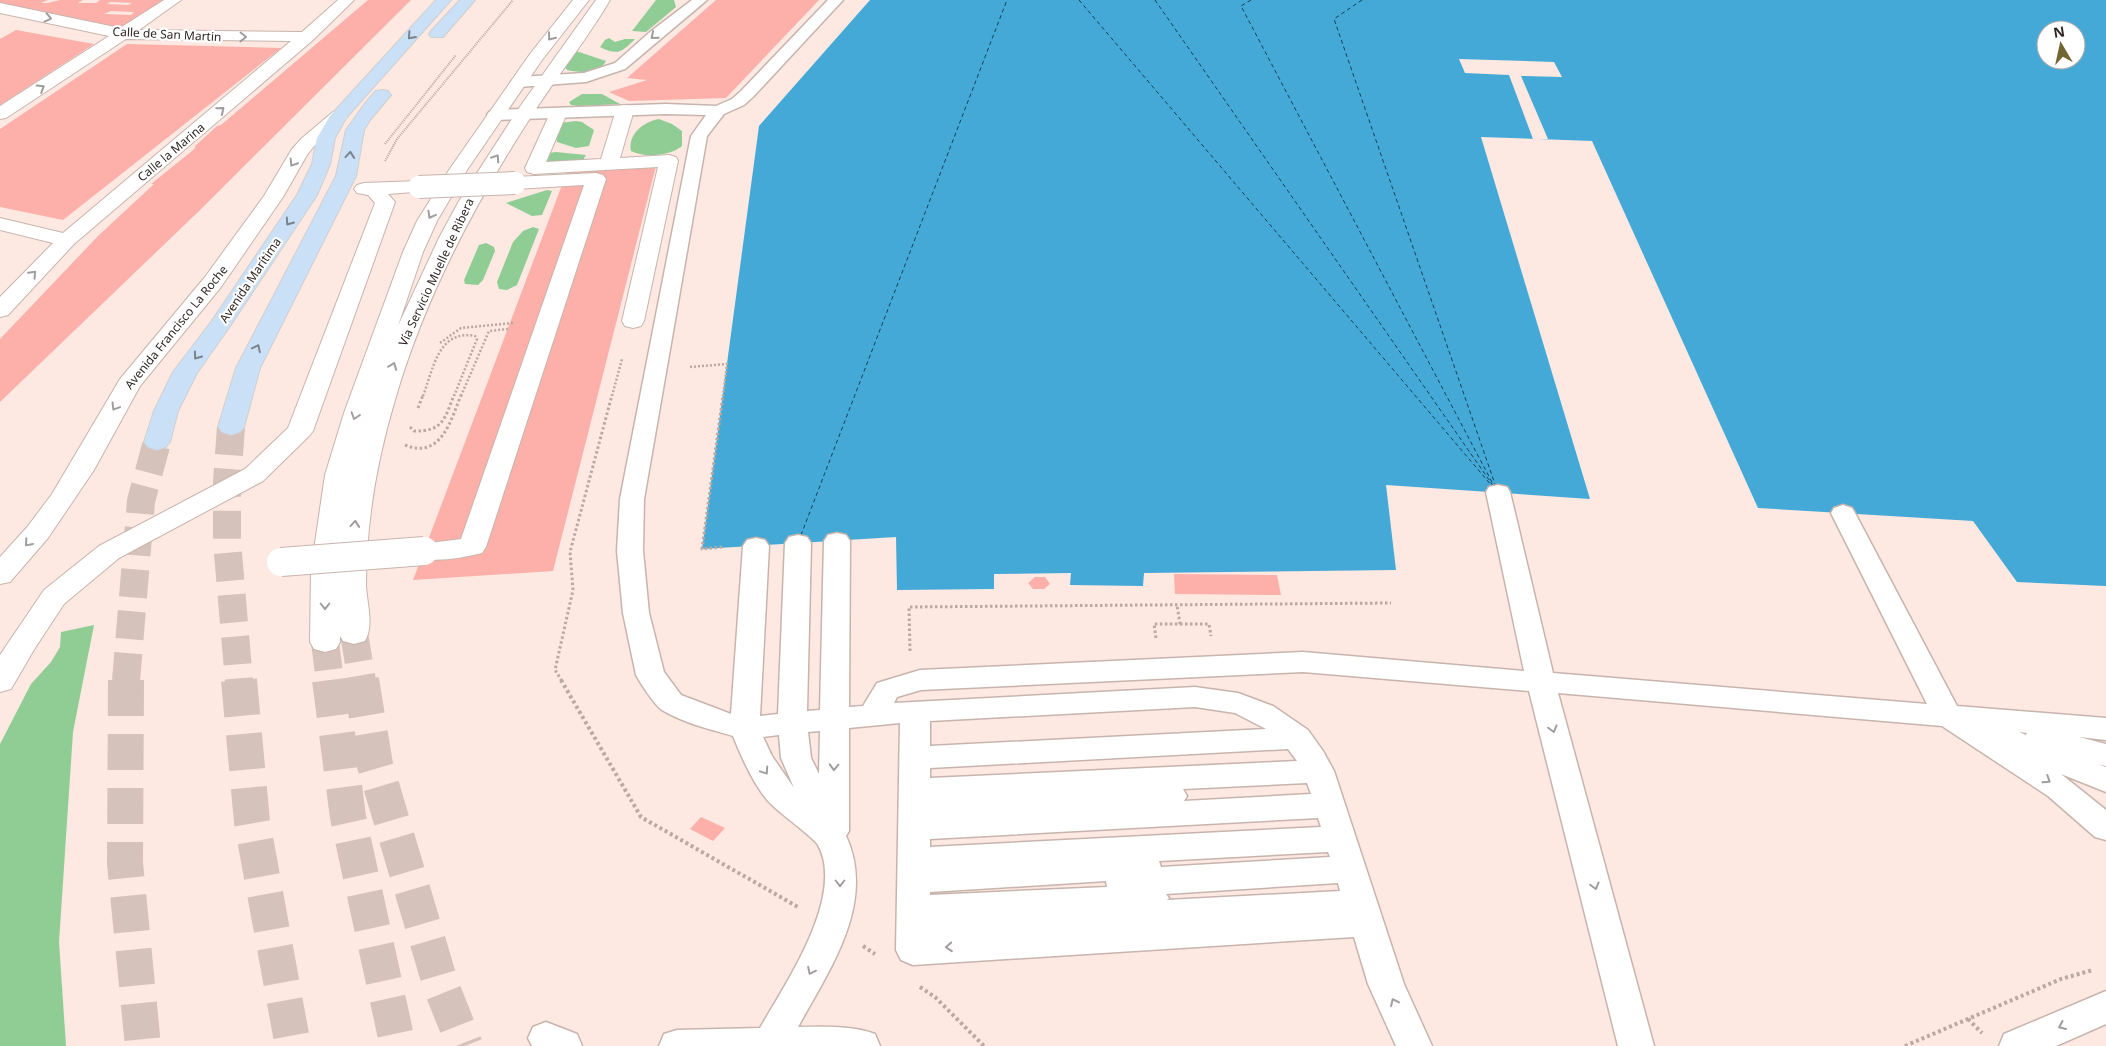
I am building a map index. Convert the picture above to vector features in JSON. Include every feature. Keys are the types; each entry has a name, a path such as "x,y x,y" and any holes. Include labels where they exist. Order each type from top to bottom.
{"main road":[{"name":"Avenida Francisco La Roche","path":"339,116 444,0"},
{"path":"429,43 468,0"},
{"path":"231,427 248,368 346,176 353,135 363,116 390,86"},
{"name":"Avenida Marítima","path":"157,442 174,391 185,372 219,326 307,195 321,164 326,138 339,116"}],"street":[{"path":"0,114 174,0"},
{"name":"Calle la Marina","path":"0,310 66,240 307,37 347,0"},
{"name":"Vía Servicio Muelle de Ribera","path":"325,642 325,570 338,475 346,444 414,252 427,221 442,195 495,115 582,0"},
{"name":"Vía Servicio Muelle de Ribera","path":"353,621 352,563 358,496 364,466 388,380 424,291 473,194 546,81 603,0"},
{"name":"Calle de San Martin","path":"0,8 124,34 307,37"},
{"path":"7,25 24,13"},
{"path":"610,159 625,110"},
{"path":"558,113 561,147"},
{"name":"Avenida Francisco La Roche","path":"0,576 38,532 63,498 129,384 209,288 273,198 299,153 339,116"},
{"path":"561,147 610,159"},
{"path":"561,147 534,168 610,159 669,161 633,321"},
{"path":"281,562 472,547 596,179 368,189"},
{"path":"0,681 22,644 54,597 109,552 254,475 300,431 385,202 368,189"},
{"path":"0,224 66,240"}],"lane":[{"path":"519,82 586,76 620,66 655,35 700,0"},
{"path":"495,115 666,109 718,111 738,102 747,94 836,0"},
{"path":"718,111 699,136 632,499 630,551 636,613 650,675 671,702 711,719 745,728 872,715"},
{"path":"1498,492 1541,682 1636,1046"},
{"path":"1844,513 1948,715 2059,788 2106,828"},
{"path":"832,839 836,718 837,541"},
{"path":"769,1046 809,974 832,927 841,885 839,862 832,839 796,758 792,723 798,543"},
{"path":"756,546 745,728 758,760 781,795 832,839"},
{"path":"872,715 887,690 920,680 1303,662 2106,729"},
{"path":"914,818 1195,697 1237,703 1326,814 1386,984 1414,1046"},
{"path":"1948,715 2074,713 2106,715"},
{"path":"872,715 914,818 912,950 1326,814"},
{"path":"1948,715 2106,742"},
{"path":"1948,715 2106,755"},
{"path":"1948,715 2106,768"},
{"path":"1948,715 2106,780"},
{"path":"914,818 1326,814"},
{"path":"914,818 1326,814"},
{"path":"914,818 1326,814"},
{"path":"2017,1046 2106,1007"},
{"path":"677,1046 769,1046 839,1043 862,1046"}],"path":[{"path":"368,189 397,139 513,0"},
{"path":"368,189 388,138 460,50"},
{"path":"420,390 441,340 453,332 474,326 549,320"},
{"path":"414,419 405,445 412,448 426,448 436,444 443,437 489,330 508,329"},
{"path":"408,425 414,431 430,430 437,428 444,421 477,339 476,336 456,337 442,346 418,410"},
{"path":"727,364 702,549 756,546"},
{"path":"920,680 910,650 909,607 1391,603"},
{"path":"1177,605 1180,624"},
{"path":"1174,624 1186,624"},
{"path":"1906,1046 2061,979 2096,970"}],"green space":[{"path":"656,0 674,0 676,7 646,32 632,31"},
{"path":"609,38 615,42 635,39 623,50 616,52 600,47"},
{"path":"576,51 606,61 599,68 589,72 567,70 565,67"},
{"path":"582,94 602,94 620,104 571,105 569,102"},
{"path":"659,119 672,124 682,131 682,146 671,152 657,155 643,155 631,151 630,145 638,129 648,122"},
{"path":"582,122 594,130 589,146 576,148 557,142 556,137 560,123"},
{"path":"549,153 586,155 583,160 544,164"},
{"path":"547,190 552,191 542,215 532,216 506,203"},
{"path":"533,227 539,229 517,285 507,290 499,289 497,282 513,242 523,231"},
{"path":"486,243 494,247 495,251 483,280 478,285 465,284 464,280 479,245"},
{"path":"94,625 73,732 59,942 66,1046 0,1046 0,744 31,684 51,662 60,647 61,632"}],"water":[{"path":"870,0 2106,0 2106,586 2017,582 1973,521 1758,508 1592,141 1481,137 1590,499 1386,485 1396,570 1144,573 1143,586 1070,585 1071,573 994,574 994,589 897,590 896,537 702,549 759,126"}],"pier":[{"path":"1459,59 1554,62 1562,77 1521,76 1548,139 1533,139 1509,75 1465,73"}],"building":[{"path":"0,0 48,0 41,3 48,3 60,0 83,0 78,3 96,3 100,0 165,0 125,27 114,28 0,4","holes":["111,2 132,3 128,5 107,4","111,11 134,12 131,15 104,14"]},
{"path":"368,0 411,0 198,212 0,402 0,339 98,236 154,184 151,184 192,151 217,126 221,125"},
{"path":"716,0 819,0 726,98 629,101 609,92 647,80 627,78"},
{"path":"16,30 94,44 0,105 0,39"},
{"path":"127,44 281,48 63,220 0,207 0,129"},
{"path":"656,166 553,571 413,580 568,169"},
{"path":"1174,574 1277,575 1281,595 1175,594"},
{"path":"1035,577 1045,577 1050,584 1044,589 1033,589 1028,583"},
{"path":"701,817 725,828 713,841 690,829"}],"ferry route":[{"path":"801,535 1007,0"},
{"path":"1079,0 1492,486"},
{"path":"1155,0 1494,487"},
{"path":"1251,0 1241,6 1494,486"},
{"path":"1362,0 1334,19 1496,487"}],"tunnel":[{"path":"231,427 227,482 227,542 239,681"},
{"path":"126,681 141,501 157,442"},
{"path":"354,634 362,681"},
{"path":"325,642 330,681"},
{"path":"126,680 125,863 143,1046"},
{"path":"239,680 252,822 293,1046"},
{"path":"330,680 348,817 398,1046"},
{"path":"361,680 375,765 441,986 465,1046"}]}
